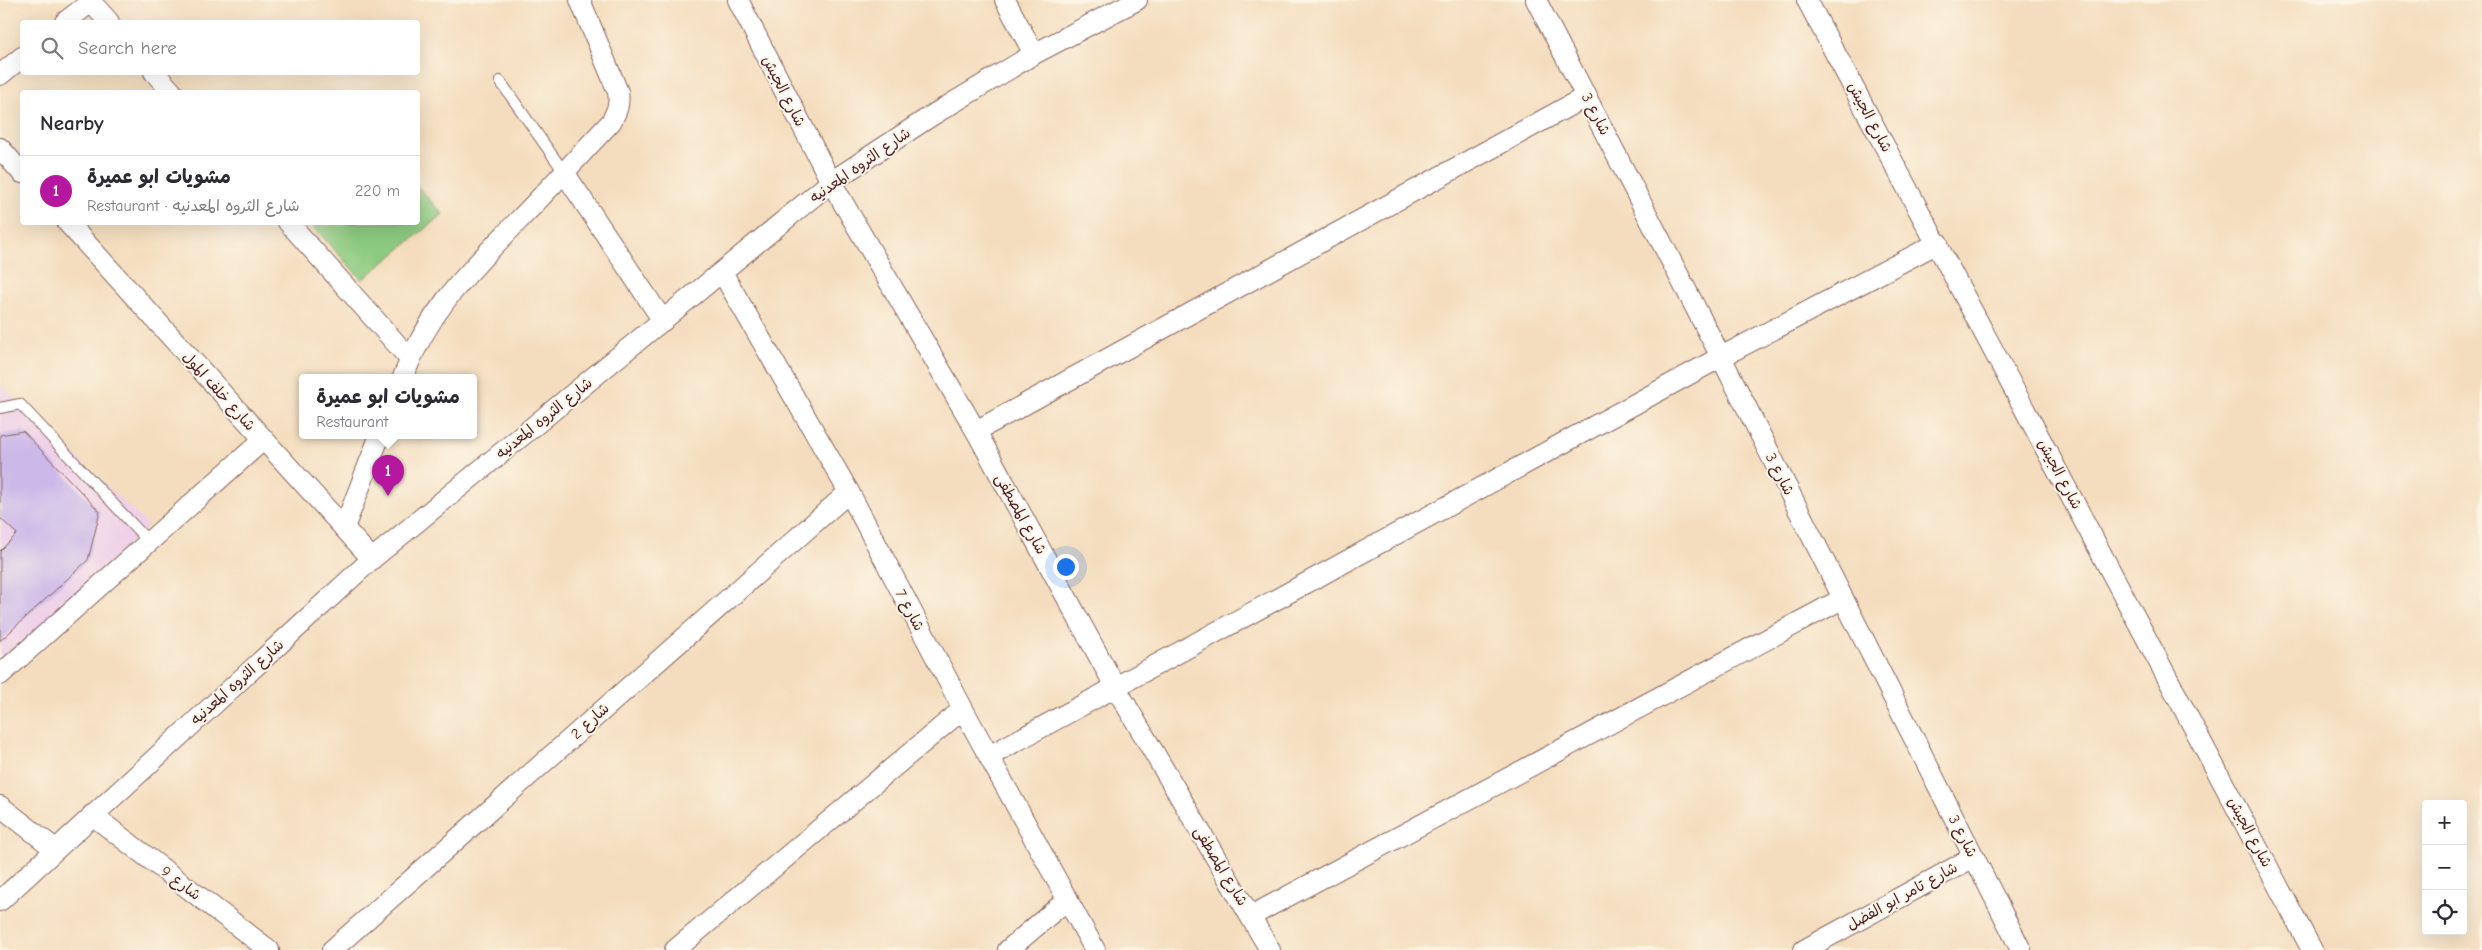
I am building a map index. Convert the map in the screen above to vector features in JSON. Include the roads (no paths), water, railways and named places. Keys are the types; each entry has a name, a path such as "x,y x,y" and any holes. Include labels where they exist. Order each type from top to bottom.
{"street":[{"path":"290,225 406,368 427,324 450,292 611,122 620,104 618,92 580,0"},
{"name":"شارع الجيش","path":"738,0 831,182"},
{"path":"1005,0 1034,54"},
{"name":"شارع الثروه المعدنيه","path":"0,901 372,559 831,182 931,116 1034,54 1137,0"},
{"name":"شارع 3","path":"1536,0 1721,357 2021,950"},
{"name":"شارع الجيش","path":"1807,0 2312,950"},
{"path":"67,20 91,1 107,20"},
{"path":"0,75 20,59"},
{"path":"157,75 170,90"},
{"path":"976,431 1587,96"},
{"path":"0,148 20,171"},
{"path":"564,172 663,321"},
{"name":"شارع المصطفى","path":"831,182 976,431 1116,688 1252,916 1270,950"},
{"name":"شارع خلف المول","path":"70,225 372,559"},
{"path":"988,756 1721,357 1938,244"},
{"name":"شارع 7","path":"722,272 849,492 988,756 1095,950"},
{"path":"344,528 378,439"},
{"path":"0,675 264,440"},
{"name":"شارع 2","path":"332,950 849,492"},
{"path":"1252,916 1842,599"},
{"path":"675,950 963,709"},
{"path":"0,806 55,849"},
{"name":"شارع 9","path":"92,815 269,950"},
{"name":"شارع تامر ابو الفضل","path":"1804,950 1974,857"},
{"path":"1008,950 1068,899"}],"lane":[{"path":"500,81 564,172"},
{"path":"0,408 20,404 149,542"}],"place":[{"name":"مشويات ابو عميرة","path":"388,496"}]}
